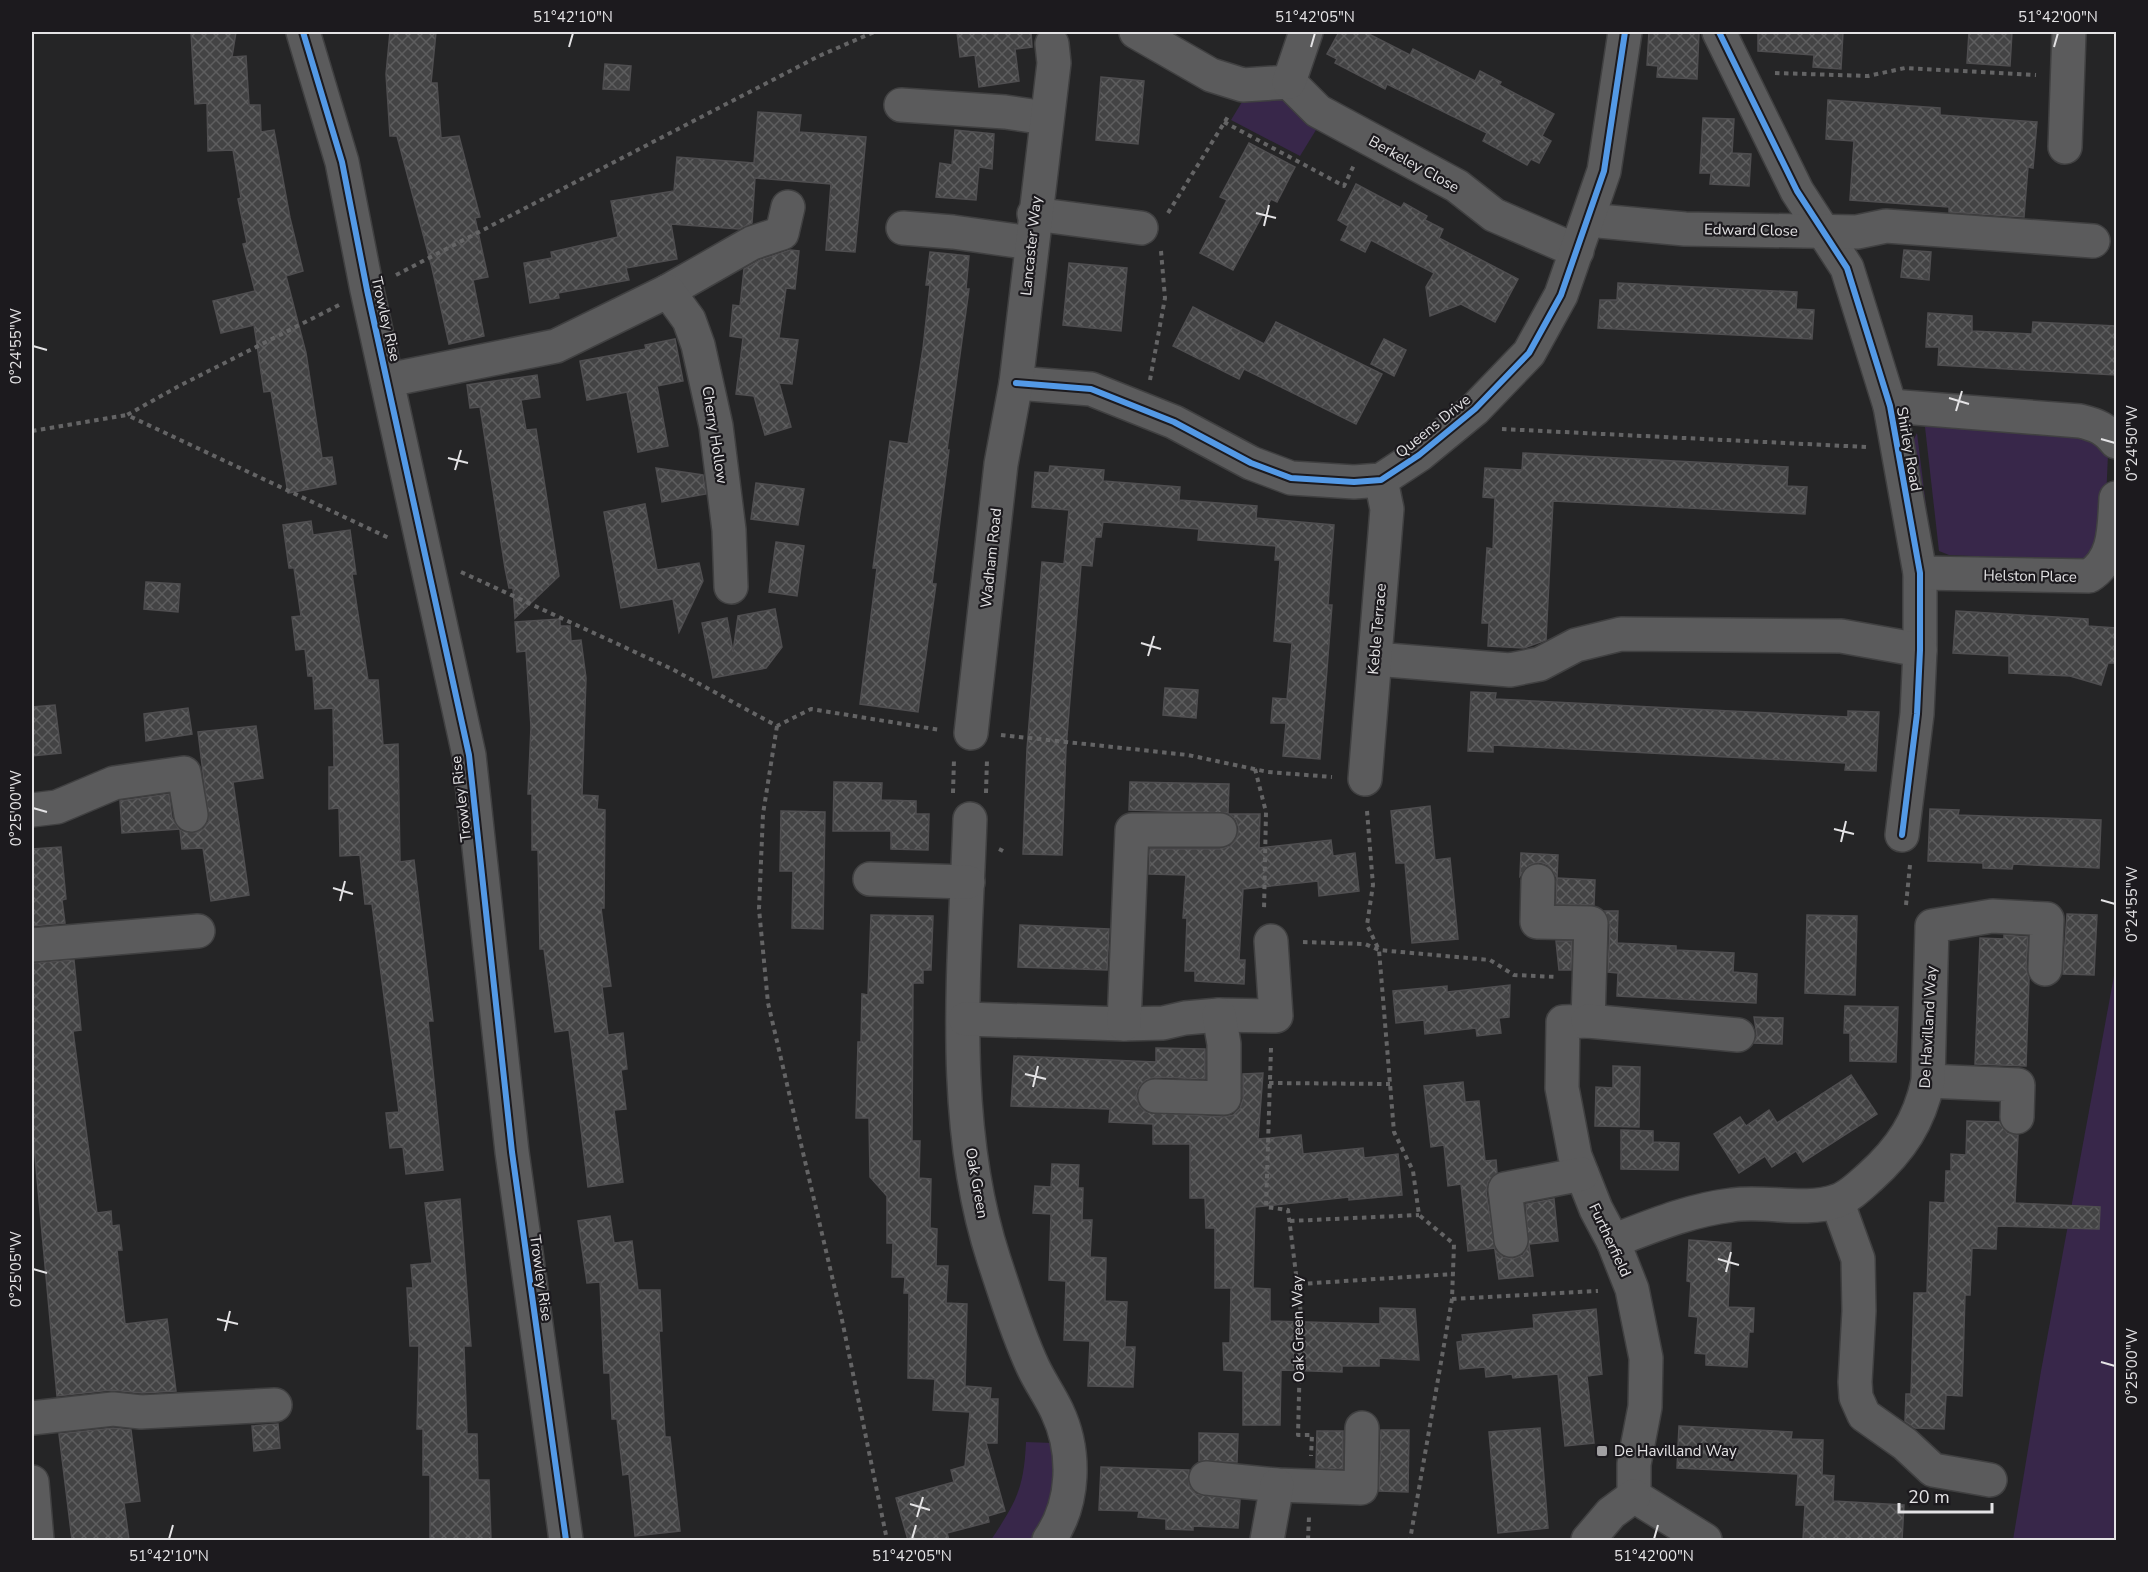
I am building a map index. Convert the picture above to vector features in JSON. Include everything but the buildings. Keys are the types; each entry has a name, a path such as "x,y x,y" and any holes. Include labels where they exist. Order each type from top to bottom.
{"street":[{"name":"Trowley Rise","path":"303,32 342,162 424,559 469,755 512,1152 566,1540"},
{"path":"1136,32 1211,75 1247,85 1289,82 1306,32"},
{"name":"Queens Drive","path":"1016,383 1091,389 1174,422 1251,463 1292,478 1354,482 1381,480 1419,455 1475,409 1529,353 1561,295 1604,171 1625,32"},
{"name":"Shirley Road","path":"1719,32 1797,191 1847,268 1890,406 1920,573 1917,714 1902,835"},
{"path":"2065,147 2069,32"},
{"name":"Lancaster Way","path":"1016,383 1046,113 1054,63 1052,44"},
{"name":"Berkeley Close","path":"1289,82 1318,111 1457,186 1494,215 1577,250"},
{"path":"901,105 1046,113"},
{"path":"388,380 556,346 669,291 752,243 782,233 788,207"},
{"name":"Edward Close","path":"1588,220 1685,229 1857,232 1886,226 2093,241"},
{"path":"903,228 953,232 1033,229 1156,230"},
{"name":"Cherry Hollow","path":"669,291 688,320 698,345 716,426 729,530 731,587"},
{"name":"Wadham Road","path":"976,738 1001,464 1016,383"},
{"path":"1890,406 2080,421 2097,425 2108,431 2116,442"},
{"name":"Keble Terrace","path":"1365,779 1387,509 1381,480"},
{"name":"Helston Place","path":"1920,573 2089,576 2101,569 2108,558 2112,543 2116,498"},
{"path":"1375,659 1510,670 1539,664 1576,645 1621,634 1840,636 1920,650"},
{"path":"32,810 57,807 114,783 184,773 191,815"},
{"name":"Oak Green","path":"978,808 968,882 963,1091 973,1168 987,1237 1033,1367 1066,1434 1071,1458 1061,1537"},
{"path":"1124,1024 1132,830 1220,830"},
{"path":"870,879 968,882"},
{"name":"Furtherfield","path":"1538,881 1537,922 1591,923 1589,978 1576,1021 1562,1088 1575,1156 1632,1288 1646,1358 1645,1407 1634,1464 1634,1496"},
{"name":"De Havilland Way","path":"1613,1241 1665,1220 1733,1204 1812,1205 1837,1201 1861,1185 1905,1141 1922,1106 1928,1081 1932,926 1992,916 2047,919 2045,969"},
{"path":"32,945 198,931"},
{"path":"965,1019 1124,1024 1163,1023 1185,1018 1220,1015 1276,1016 1271,941"},
{"path":"1155,1096 1224,1098 1224,1044 1220,1015"},
{"path":"1576,1021 1738,1035"},
{"path":"1928,1081 2018,1085 2017,1117"},
{"path":"1511,1240 1505,1189 1582,1174"},
{"path":"1837,1201 1858,1259 1859,1311 1855,1382 1856,1397 1864,1415 1905,1444 1933,1470 1990,1480"},
{"path":"32,1418 113,1409 141,1412 275,1405"},
{"path":"1206,1478 1277,1485 1360,1488 1362,1428"},
{"path":"32,1482 37,1540"},
{"path":"1267,1540 1277,1485"},
{"path":"1588,1540 1611,1513 1634,1496 1705,1540"}],"path":[{"path":"32,431 127,416 179,386 819,56 874,32"},
{"path":"1738,72 1868,76 1905,68 2066,76"},
{"path":"1145,411 1165,298 1156,230 1247,85"},
{"path":"1224,122 1344,186 1369,139"},
{"path":"127,416 374,528 424,559 462,572 560,615 672,669 777,726"},
{"path":"1453,427 1897,448"},
{"path":"777,726 811,709 976,738 1188,755 1255,769 1365,779 1373,885 1367,924 1378,950 1394,1132 1413,1171 1419,1215"},
{"path":"777,726 763,814 759,909 768,1003 844,1326 887,1540"},
{"path":"976,738 978,808"},
{"path":"1255,769 1266,812 1263,907 1271,925 1271,941 1365,944 1378,950 1490,960 1514,975 1589,978"},
{"path":"1902,835 1910,867 1906,908"},
{"path":"1276,1016 1271,1043 1266,1207 1288,1210 1290,1221 1419,1215 1454,1244 1452,1299 1410,1540"},
{"path":"1269,1083 1390,1084"},
{"path":"1299,1284 1454,1274"},
{"path":"1452,1299 1632,1288"}],"shaded area":[{"path":"1248,92 1276,93 1319,125 1300,156 1231,120"},
{"path":"1948,421 2099,441 2108,454 2104,547 2081,561 1949,555 1939,551 1925,427"},
{"path":"1917,433 1931,546 1912,455 1913,441"},
{"path":"2116,965 2116,1540 2013,1540 2041,1371"},
{"path":"1026,1442 1053,1443 1055,1481 1045,1519 1031,1540 991,1540 1013,1505 1021,1484"}],"cycle path":[{"path":"303,32 342,162 367,290 469,755 512,1152 566,1540"},
{"path":"1016,383 1091,389 1174,422 1251,463 1291,478 1354,482 1381,480 1419,455 1475,409 1529,353 1561,295 1604,171 1625,32"},
{"path":"1719,32 1797,191 1847,268 1890,406 1920,573 1917,714 1902,835"}],"place":[{"name":"De Havilland Way","path":"1602,1451"}]}
